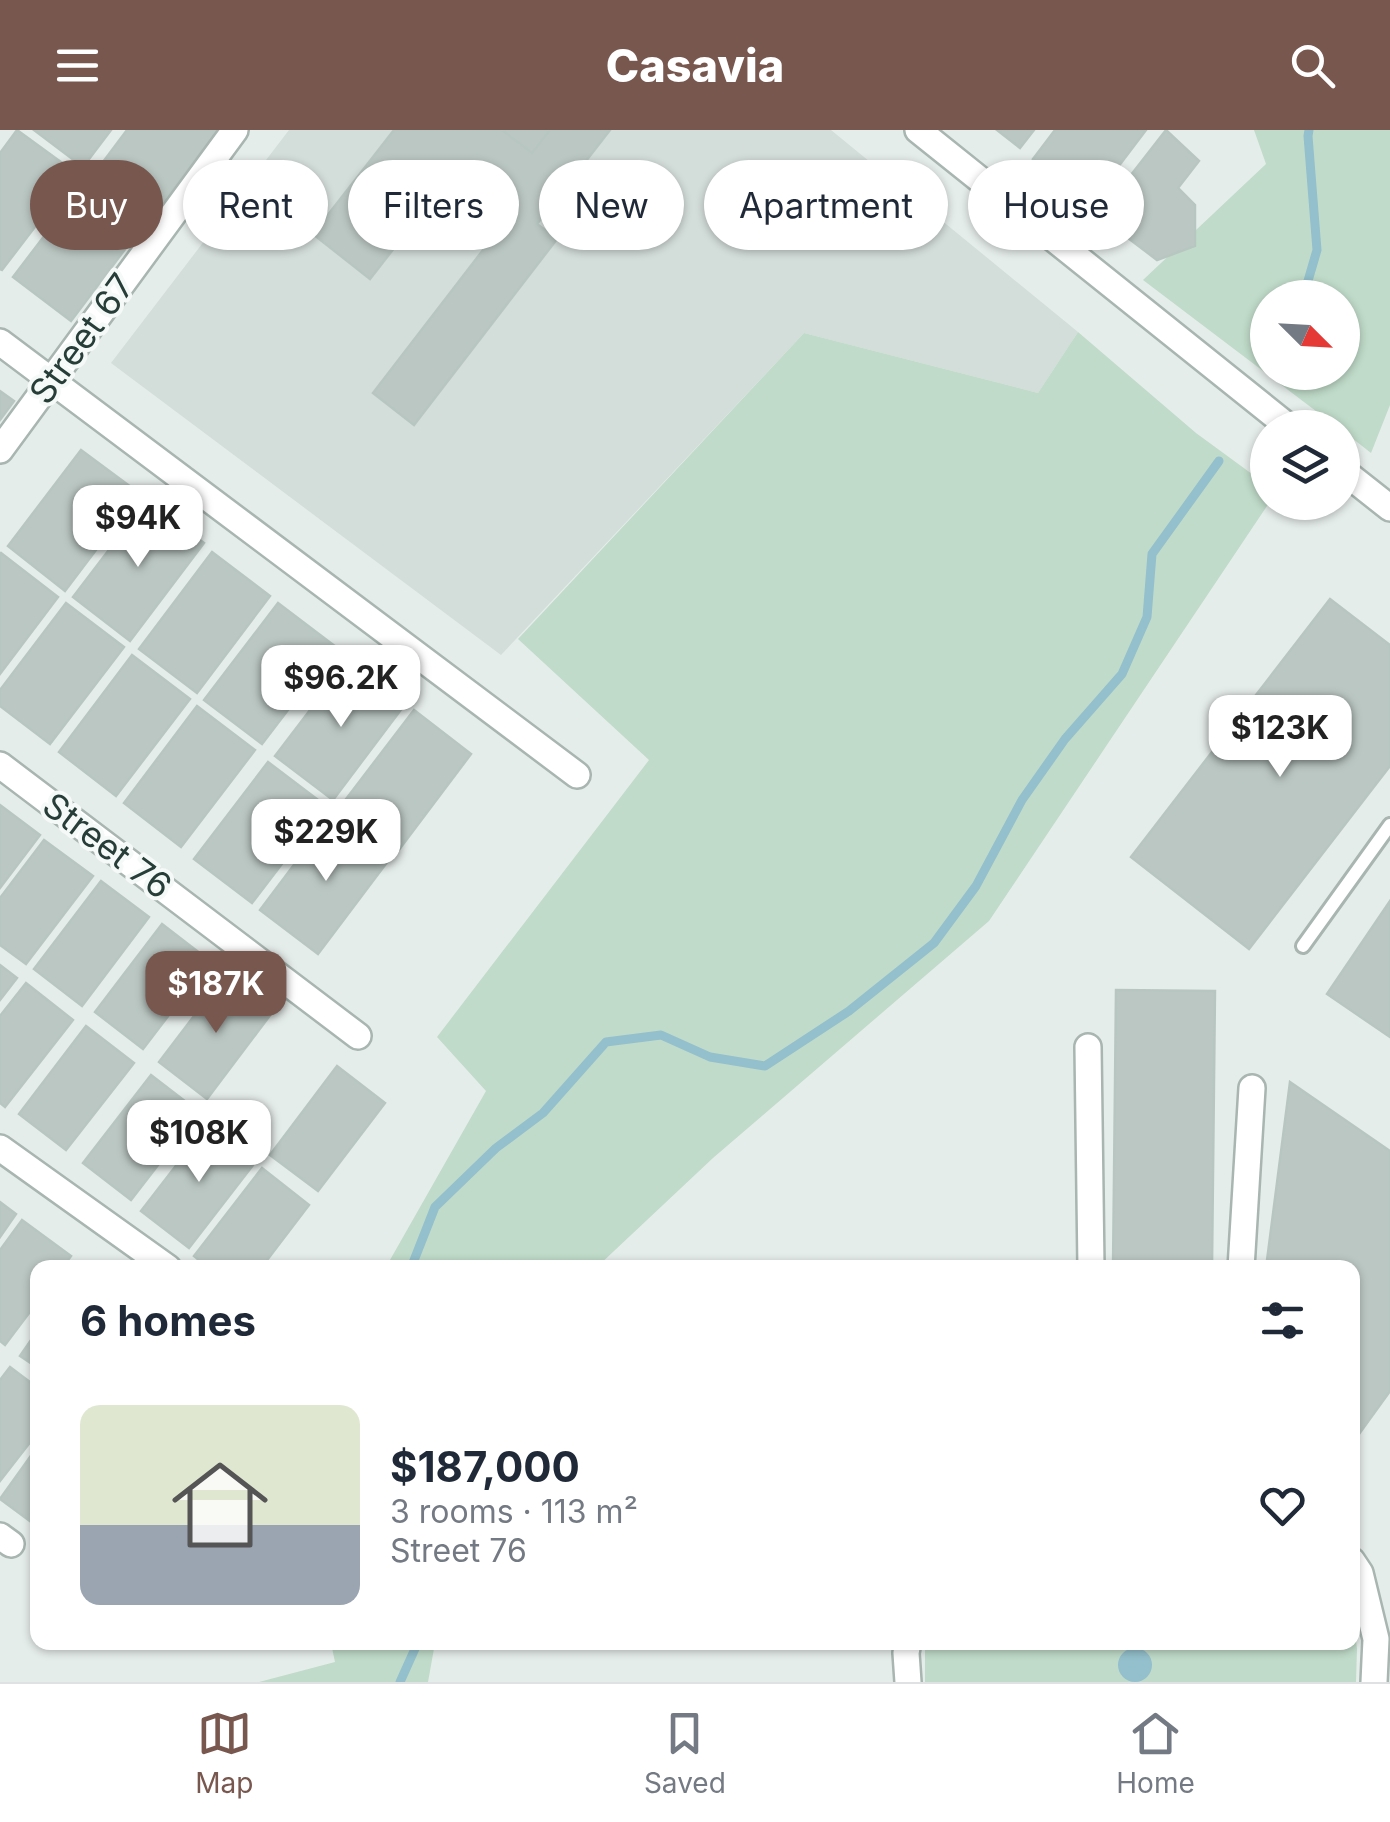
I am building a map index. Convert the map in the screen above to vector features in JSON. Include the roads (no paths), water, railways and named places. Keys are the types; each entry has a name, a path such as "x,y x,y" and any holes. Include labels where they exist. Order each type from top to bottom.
{"street":[{"name":"Street 67","path":"0,450 235,130"},
{"path":"918,130 1268,410"},
{"path":"0,342 577,775"},
{"path":"1360,484 1390,508"},
{"name":"Street 76","path":"0,765 358,1036"},
{"path":"1088,1047 1090,1260"},
{"path":"1241,1260 1252,1088"},
{"path":"0,1148 157,1260"},
{"path":"1360,1573 1376,1640 1374,1682"},
{"path":"907,1650 908,1682"}],"lane":[{"path":"1303,946 1390,825"}],"water":[{"path":"1127,1650 1143,1650 1151,1658 1151,1672 1142,1681 1128,1681 1119,1672 1119,1658"}],"waterway":[{"path":"1308,280 1317,250 1309,130"},
{"path":"414,1260 435,1207 496,1148 543,1113 606,1042 661,1035 710,1057 765,1066 849,1011 934,943 976,886 1022,800 1065,739 1122,674 1147,617 1152,554 1219,461"},
{"path":"400,1682 414,1650"}]}
